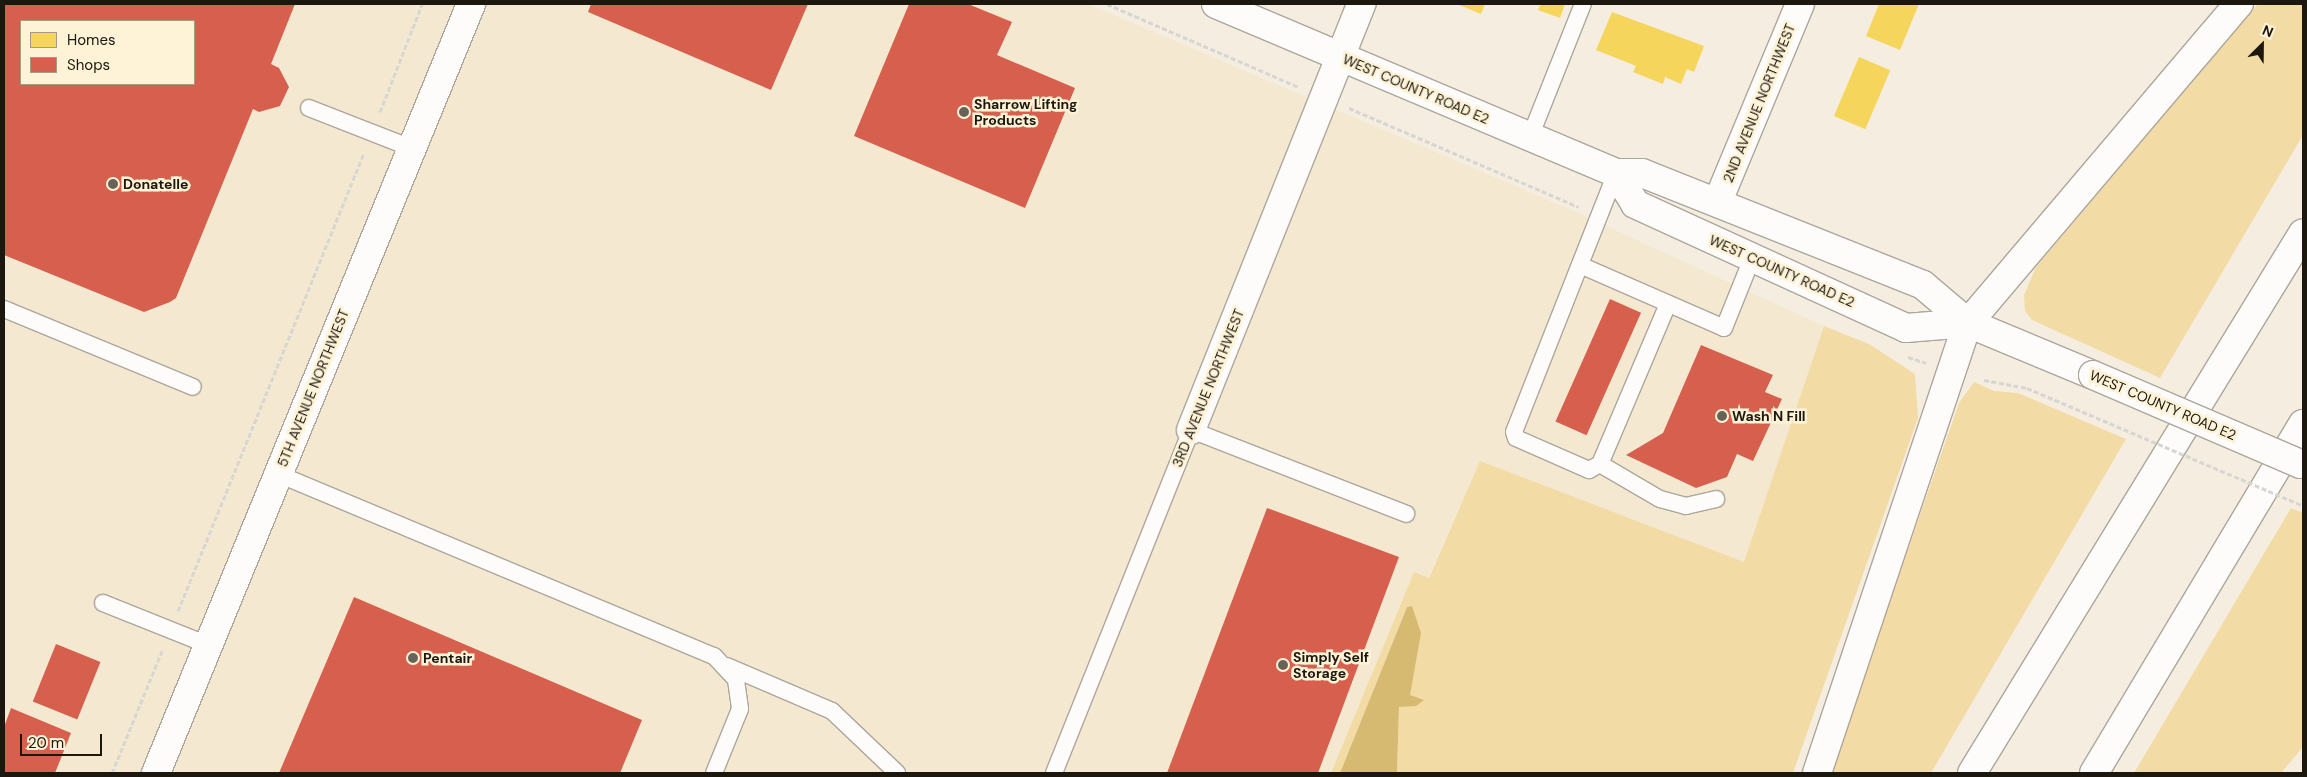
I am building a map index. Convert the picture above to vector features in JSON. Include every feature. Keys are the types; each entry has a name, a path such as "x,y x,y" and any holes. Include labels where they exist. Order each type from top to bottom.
{"main road":[{"name":"5TH AVENUE NORTHWEST","path":"156,773 471,4"},
{"name":"WEST COUNTY ROAD E2","path":"1216,4 1616,173 1642,173 1718,201 1923,285 1968,323 2303,465"},
{"name":"3RD AVENUE NORTHWEST","path":"1191,430 1361,4"},
{"name":"2ND AVENUE NORTHWEST","path":"1718,201 1800,4"},
{"path":"1817,773 1968,323 2239,4"},
{"name":"WEST COUNTY ROAD E2","path":"1616,173 1635,204 1753,256 1906,328 1968,323"},
{"path":"1972,773 2303,233"},
{"path":"2094,773 2303,424"}],"lane":[{"path":"1530,137 1583,4"},
{"path":"309,108 411,148"},
{"path":"1616,173 1514,432 1516,438 1549,456 1589,470 1600,464 1668,304"},
{"path":"1580,265 1724,328 1753,256"},
{"path":"4,309 193,387"},
{"path":"1191,430 1406,514"},
{"name":"3RD AVENUE NORTHWEST","path":"1054,773 1191,430"},
{"path":"1600,464 1660,499 1686,506 1716,499"},
{"path":"278,474 714,656 727,666 832,711 897,773"},
{"path":"103,603 208,645"},
{"path":"714,773 740,710 736,680 727,666"}],"path":[{"path":"112,773 372,133 422,4"},
{"path":"1107,4 1599,216"},
{"path":"1984,380 2027,388 2303,506"}],"shaded area":[{"path":"4,4 1088,4 1574,211 1824,326 1744,562 1480,461 1428,578 1414,572 1331,773 4,773"},
{"path":"2258,4 2303,4 2303,135 2160,378 2032,320 2025,311 2024,295 2036,267"},
{"path":"1824,326 1869,344 1915,374 1918,418 1793,773 1397,773 1399,707 1423,700 1409,696 1412,606 1407,607 1340,773 1331,773 1414,572 1429,578 1480,461 1744,562"},
{"path":"1974,382 1994,391 2018,393 2126,439 1931,773 1830,773 1959,403"},
{"path":"2291,508 2303,513 2303,747 2281,773 2134,773"},
{"path":"1412,606 1421,633 1410,695 1424,700 1416,706 1399,707 1397,773 1340,773 1407,607"}],"building: Homes":[{"path":"1457,4 1485,4 1481,14"},
{"path":"1541,4 1565,4 1560,18 1538,10"},
{"path":"1879,4 1919,4 1900,50 1866,36"},
{"path":"1612,12 1704,46 1694,72 1687,69 1681,84 1665,77 1663,84 1633,72 1636,66 1596,50"},
{"path":"1859,57 1890,70 1865,129 1834,116"}],"building: Shops":[{"name":"Donatelle","path":"4,4 295,4 271,64 279,68 289,87 280,106 259,112 253,109 176,298 144,312 4,255"},
{"path":"591,4 808,4 771,90 588,12"},
{"name":"Sharrow Lifting Products","path":"909,4 968,4 1012,22 997,55 1075,88 1025,208 854,136"},
{"path":"1610,299 1641,313 1587,435 1555,421"},
{"name":"Wash N Fill","path":"1701,345 1773,375 1765,392 1782,399 1753,461 1737,454 1727,477 1696,488 1626,455 1663,433"},
{"name":"Simply Self Storage","path":"1267,508 1399,557 1318,773 1167,773"},
{"name":"Pentair","path":"354,597 642,720 620,773 279,773"},
{"path":"56,644 101,662 77,719 33,701"},
{"path":"11,708 71,733 55,773 4,773 4,727"}],"place":[{"name":"Sharrow Lifting Products","path":"964,112"},
{"name":"Donatelle","path":"113,184"},
{"name":"Wash N Fill","path":"1722,416"},
{"name":"Pentair","path":"413,658"},
{"name":"Simply Self Storage","path":"1283,665"}]}
